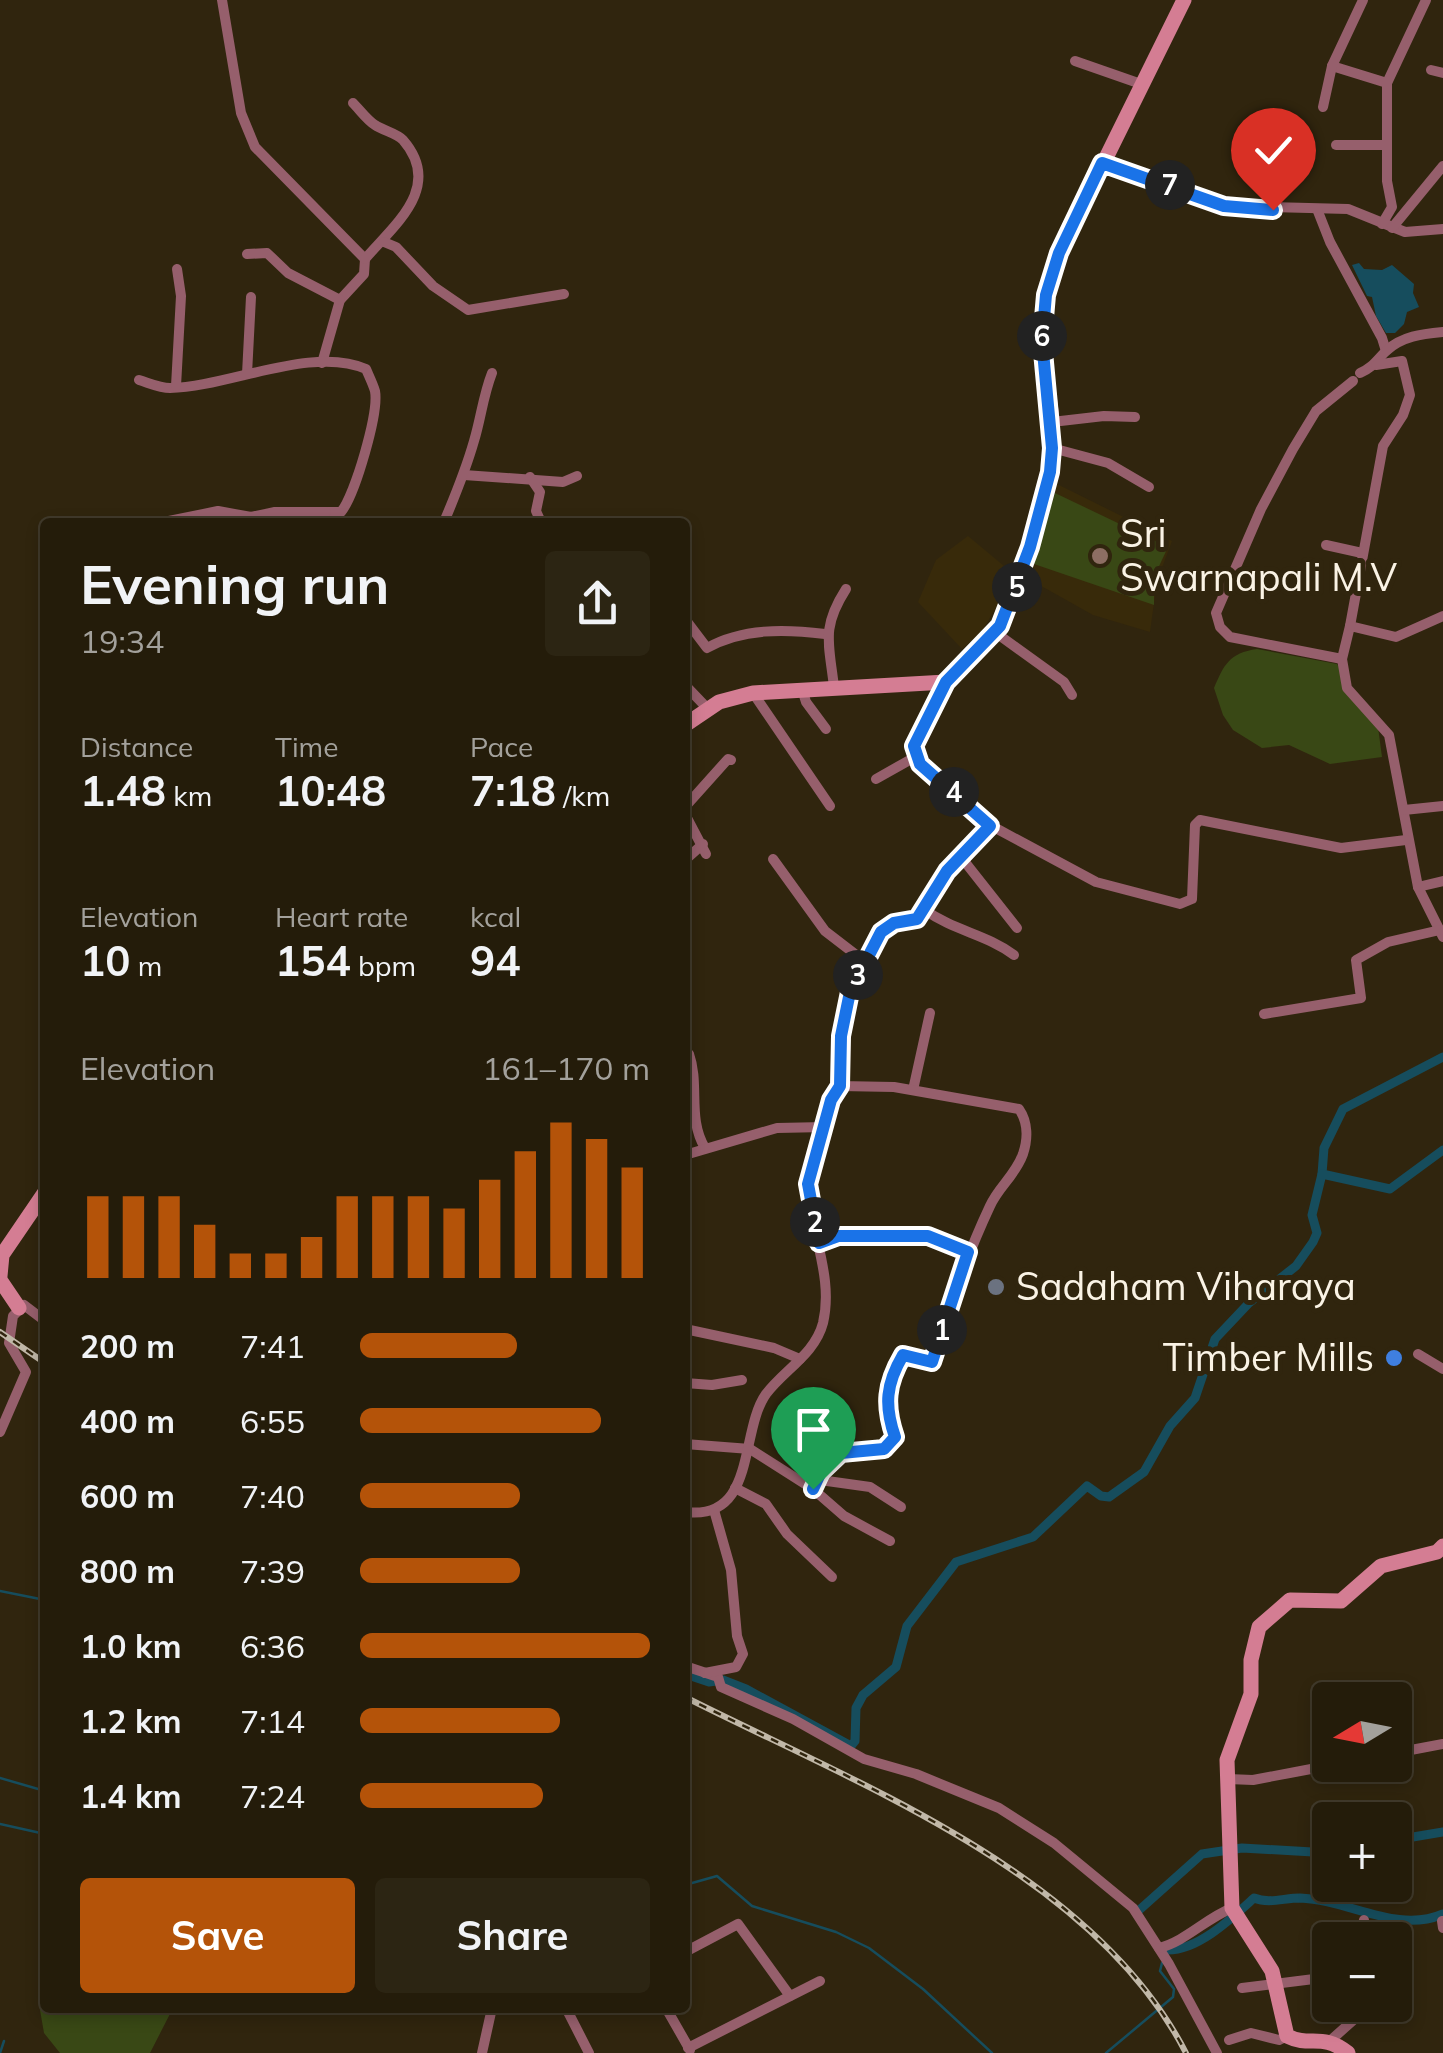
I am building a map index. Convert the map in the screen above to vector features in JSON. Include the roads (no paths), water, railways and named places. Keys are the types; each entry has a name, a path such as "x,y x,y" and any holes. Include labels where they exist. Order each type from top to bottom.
{"street":[{"path":"222,0 241,114 255,147 365,259"},
{"path":"1184,0 1059,253 1046,295 1042,341 1052,422 1050,472 1011,604 997,630 946,682 914,746 915,757 990,826 1096,882 1180,904 1192,899 1195,825 1200,820 1341,848 1406,840"},
{"path":"1323,107 1332,66 1363,0"},
{"path":"1387,226 1392,207 1386,145 1387,82 1426,0"},
{"path":"1075,61 1141,84"},
{"path":"1332,66 1387,82"},
{"path":"322,362 340,300 364,274 365,259 408,212 420,180 417,165 401,138 372,124 354,103"},
{"path":"1336,145 1386,145"},
{"path":"1102,163 1224,206 1348,210 1406,232 1443,229"},
{"path":"1387,226 1443,166"},
{"path":"1317,209 1386,351"},
{"path":"384,242 396,247 433,286 468,310 564,294"},
{"path":"247,254 268,253 288,273 340,300"},
{"path":"176,386 182,296 177,269"},
{"path":"248,374 251,297"},
{"path":"1376,365 1386,351 1409,336 1443,332"},
{"path":"1264,1014 1361,998 1356,960 1388,942 1442,934 1418,887 1389,735 1347,688 1342,659 1383,446 1404,415 1410,394 1402,361 1376,365 1316,411 1261,509 1216,613 1220,628 1230,637 1342,659"},
{"path":"139,380 168,388 212,384 322,362 352,362 366,369 376,394 350,502 341,512 325,517 275,512 252,517 218,511 184,518"},
{"path":"446,518 464,474 476,436 480,404 492,373"},
{"path":"1052,422 1104,416 1135,418"},
{"path":"1052,448 1108,463 1149,487"},
{"path":"464,474 563,482 577,476"},
{"path":"530,477 540,492 536,511 539,518"},
{"path":"1326,545 1362,553"},
{"path":"834,687 825,634 846,589"},
{"path":"1350,626 1403,636 1443,616"},
{"path":"690,626 707,648 732,634 825,634"},
{"path":"997,630 1002,638 1064,682 1072,695"},
{"path":"690,722 708,709 753,693 946,682"},
{"path":"802,689 806,702 826,728"},
{"path":"690,690 708,709"},
{"path":"753,693 830,806"},
{"path":"876,779 915,757"},
{"path":"690,805 728,759 732,760"},
{"path":"1404,810 1443,806"},
{"path":"690,821 704,849 690,857"},
{"path":"690,1513 705,1515 735,1488 764,1396 800,1359 822,1326 825,1306 819,1243 808,1184 831,1100 840,1086 841,1036 850,992 881,932 894,923 917,919 947,871 990,826"},
{"path":"961,857 1016,928"},
{"path":"774,859 825,931 864,961"},
{"path":"1418,887 1443,881"},
{"path":"925,910 964,933 990,937 1014,955"},
{"path":"913,1090 930,1014"},
{"path":"690,1059 696,1134 704,1148"},
{"path":"817,1484 821,1472 841,1453 884,1449 895,1437 884,1407 892,1373 903,1355 932,1362 966,1255 999,1186 1014,1176 1024,1150 1026,1120 1019,1110 1002,1105 979,1105 913,1090 840,1086"},
{"path":"690,1153 777,1128 825,1127"},
{"path":"0,1432 26,1372 8,1344 18,1308 0,1278 2,1255 40,1199"},
{"path":"819,1243 838,1236 928,1236 966,1255"},
{"path":"18,1308 24,1305 40,1316"},
{"path":"690,1330 774,1348 800,1359"},
{"path":"1418,1354 1443,1368"},
{"path":"690,1383 712,1385 742,1380"},
{"path":"690,1444 750,1449 817,1484 844,1516 890,1541"},
{"path":"817,1484 870,1487 901,1506"},
{"path":"735,1488 766,1504 787,1534 832,1577"},
{"path":"704,1673 736,1667 743,1654 737,1636 731,1570 714,1510"},
{"path":"1278,2053 1283,2038 1274,1983 1248,1928 1232,1908 1227,1760 1251,1694 1251,1660 1260,1627 1290,1600 1341,1602 1381,1566 1436,1552 1443,1546"},
{"path":"690,1668 864,1759 916,1774 999,1808 1070,1856 1133,1908 1169,1964 1217,2053"},
{"path":"1412,1750 1443,1744"},
{"path":"1228,1779 1252,1780 1312,1769"},
{"path":"1160,1950 1177,1944 1194,1928 1232,1908"},
{"path":"690,1949 738,1924 790,1996"},
{"path":"1242,1988 1312,1979"},
{"path":"669,2013 689,2050 820,1982"},
{"path":"482,2053 491,2013"},
{"path":"569,2013 589,2053"},
{"path":"1331,2040 1352,2022"},
{"path":"1229,2040 1251,2033 1294,2040 1331,2040 1348,2053"}],"water":[{"path":"1359,263 1364,269 1382,270 1392,265 1414,284 1419,307 1407,312 1404,324 1395,333 1386,333 1376,316 1372,297 1367,296 1352,265"}],"waterway":[{"path":"1322,1174 1324,1148 1343,1109 1443,1057"},
{"path":"690,1676 709,1682 723,1680 746,1689 851,1746 855,1741 856,1708 863,1695 896,1667 907,1626 956,1562 1033,1537 1087,1486 1109,1497 1144,1472 1170,1426 1195,1398 1215,1339 1249,1303 1296,1266 1313,1242 1317,1233 1312,1215 1322,1174 1390,1189 1443,1150"},
{"path":"0,1591 40,1599"},
{"path":"0,1778 40,1790"},
{"path":"0,1824 40,1833"},
{"path":"1412,1837 1443,1832"},
{"path":"1137,1912 1202,1854 1242,1848 1312,1852"},
{"path":"690,1884 717,1876 752,1906 836,1932 869,1948 923,1989 992,2053"},
{"path":"1168,1950 1203,1939 1254,1898 1318,1900 1408,1920 1443,1914"},
{"path":"1106,2053 1173,1997 1174,1989 1160,1971 1162,1963"},
{"path":"0,2053 4,2041"}],"railway":[{"path":"0,1332 40,1360"},
{"path":"690,1699 895,1800 966,1840 1032,1884 1093,1934 1145,1990 1186,2053"}],"place":[{"name":"Sri Swarnapali M.V","path":"1100,556"},
{"name":"Sadaham Viharaya","path":"996,1287"},
{"name":"Timber Mills","path":"1394,1358"}]}
